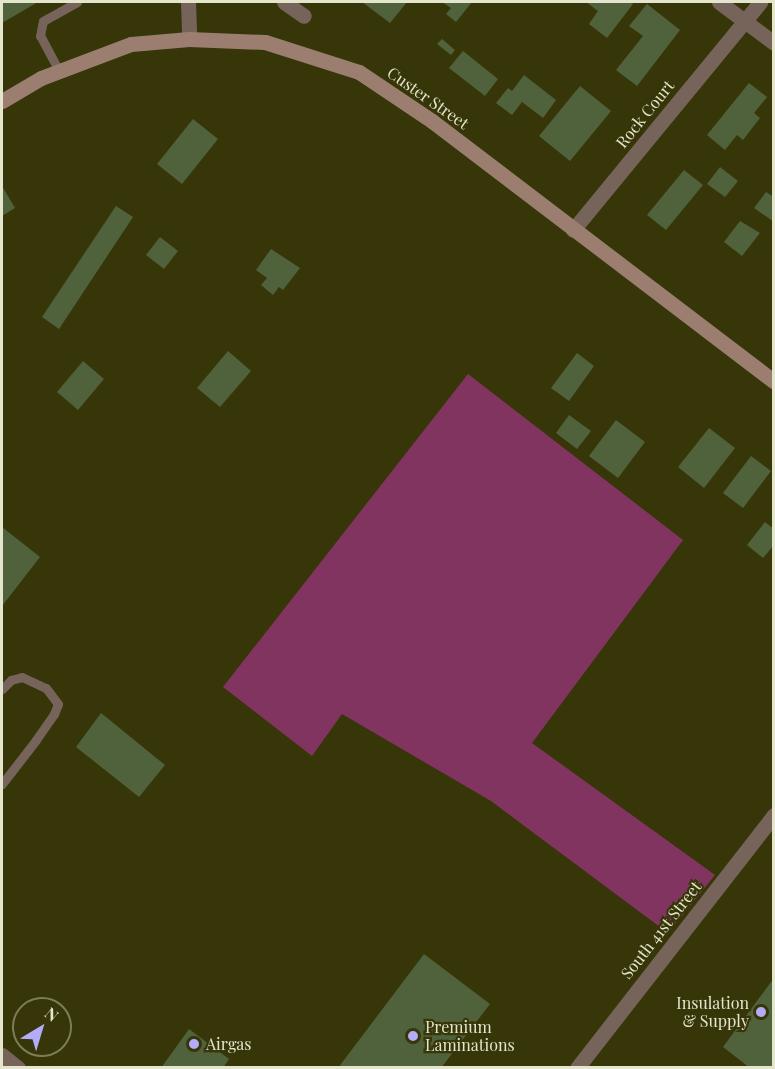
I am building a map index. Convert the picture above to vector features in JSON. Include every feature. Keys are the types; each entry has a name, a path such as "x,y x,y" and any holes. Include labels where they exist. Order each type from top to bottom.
{"street":[{"path":"188,2 189,39"},
{"path":"284,2 304,16"},
{"path":"719,2 774,43"},
{"name":"Rock Court","path":"573,230 760,2"},
{"name":"Custer Street","path":"2,101 41,78 131,44 189,39 265,42 359,72 432,121 774,382"},
{"name":"South 41st Street","path":"577,1068 774,815"},
{"path":"2,1055 18,1068"}],"lane":[{"path":"58,71 40,36 43,21 77,2"},
{"path":"2,689 11,680 22,677 46,688 58,704 42,731 2,784"}],"shaded area":[{"path":"468,374 683,540 532,743 715,875 668,933 491,801 342,714 312,756 223,687"}],"building":[{"path":"2,2 38,2 2,23"},
{"path":"362,2 407,2 390,23"},
{"path":"442,2 472,2 456,22 446,14 451,8"},
{"path":"586,2 629,2 633,4 607,38 589,24 598,11"},
{"path":"647,4 680,30 637,86 616,70 643,36 629,26"},
{"path":"442,39 455,50 451,55 437,44"},
{"path":"463,51 498,79 485,96 449,68"},
{"path":"524,75 556,100 543,118 522,102 512,115 496,103 508,88 512,91"},
{"path":"749,83 767,97 754,113 760,118 743,140 737,135 725,150 707,135"},
{"path":"580,86 611,111 570,161 539,136"},
{"path":"193,119 218,139 182,184 157,164"},
{"path":"720,167 738,181 725,197 707,184"},
{"path":"684,170 703,185 666,230 647,215"},
{"path":"2,186 15,208 2,216"},
{"path":"766,192 774,197 774,222 754,208"},
{"path":"116,206 133,217 59,329 42,317"},
{"path":"740,221 760,233 742,256 724,242"},
{"path":"160,237 178,251 164,269 146,255"},
{"path":"271,249 300,268 283,290 279,287 273,295 261,285 267,278 256,270"},
{"path":"228,351 251,371 220,407 197,388"},
{"path":"577,353 594,366 569,401 551,388"},
{"path":"83,361 104,379 78,410 57,392"},
{"path":"569,415 591,431 577,449 556,433"},
{"path":"616,420 645,442 618,478 589,456"},
{"path":"709,428 735,448 704,488 678,467"},
{"path":"751,456 771,471 743,508 723,493"},
{"path":"765,522 774,529 774,545 763,558 747,545"},
{"path":"2,527 40,557 2,606"},
{"path":"101,713 165,765 139,797 76,747"},
{"name":"Premium Laminations","path":"424,954 490,1004 441,1068 338,1068"},
{"name":"Insulation & Supply","path":"774,978 774,1068 750,1068 723,1047"},
{"name":"Airgas","path":"189,1029 229,1059 223,1068 161,1068"}],"place":[{"name":"Insulation & Supply","path":"761,1012"},
{"name":"Premium Laminations","path":"413,1036"},
{"name":"Airgas","path":"194,1044"}]}
